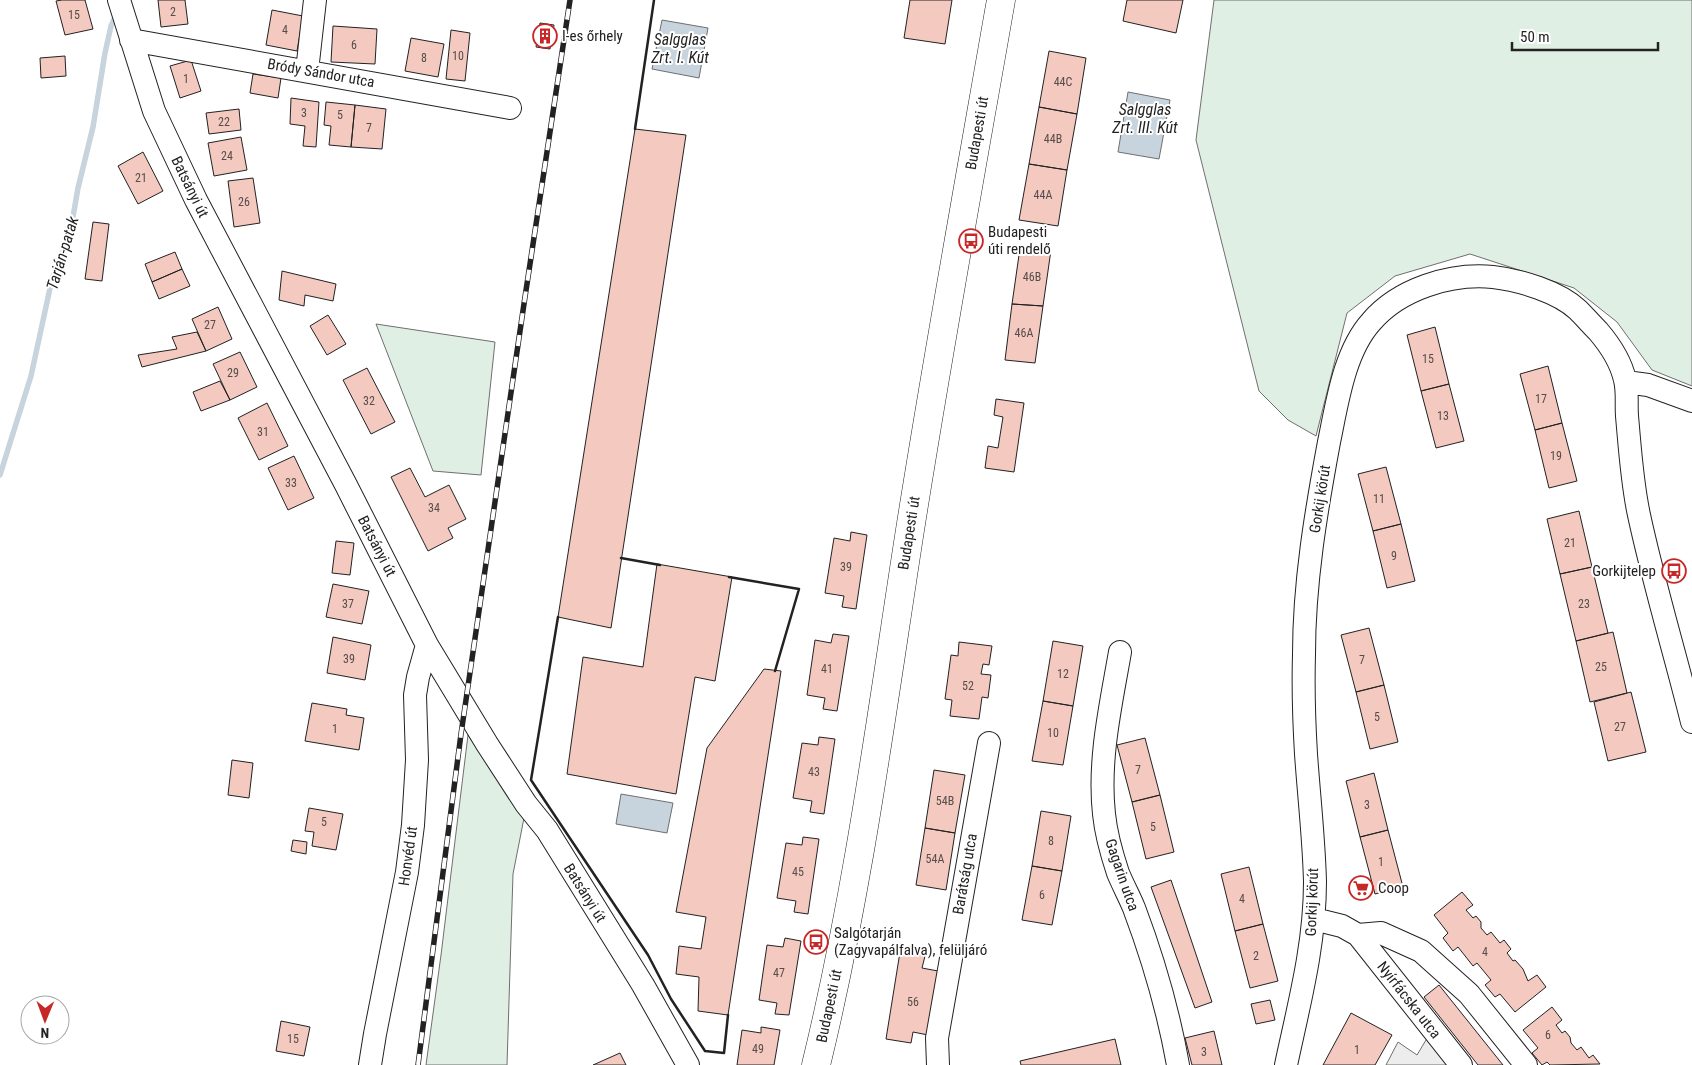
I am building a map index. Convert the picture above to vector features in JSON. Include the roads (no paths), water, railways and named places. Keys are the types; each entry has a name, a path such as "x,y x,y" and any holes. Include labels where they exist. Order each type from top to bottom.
{"main road":[{"name":"Budapesti út","path":"816,1065 828,1015 859,851 936,363 1001,0"}],"street":[{"path":"307,71 315,0"},
{"name":"Bródy Sándor utca","path":"125,20 307,71 510,108"},
{"name":"Batsányi út","path":"125,20 154,112 196,200 342,476 428,645 488,744 526,804 547,830 643,985 688,1065"},
{"name":"Gorkij körút","path":"1286,1065 1308,969 1314,920 1315,880 1304,701 1305,610 1313,541 1321,484 1337,402 1350,358 1369,324 1387,306 1409,293 1430,284 1463,277 1502,278 1533,286 1557,296 1577,308 1608,342 1620,364 1626,382 1627,414 1637,503 1692,722"},
{"path":"1626,382 1648,385 1692,401"},
{"name":"Honvéd út","path":"370,1065 374,1034 405,881 413,825 417,760 415,695 418,676 428,645"},
{"name":"Gagarin utca","path":"1120,652 1106,743 1103,777 1104,814 1118,873 1133,906 1160,981 1178,1065"},
{"name":"Barátság utca","path":"938,1065 936,1038 989,743"},
{"name":"Nyírfácska utca","path":"1314,920 1342,926 1358,935 1460,1065"},
{"name":"Nyírfácska utca","path":"1358,935 1381,933 1421,951 1469,994 1526,1065"}],"water":[{"name":"Salgglas Zrt. I. Kút","path":"662,20 708,28 699,78 652,69"},
{"name":"Salgglas Zrt. III. Kút","path":"1128,92 1170,100 1159,159 1118,152"},
{"path":"621,794 673,803 667,833 616,824"}],"waterway":[{"name":"Tarján-patak","path":"0,475 31,376 52,279 70,234 78,188 93,127 105,53 111,26 116,15"}],"railway":[{"path":"418,1065 461,734 570,0"}],"place":[{"name":"I-es őrhely","path":"545,36"},
{"name":"Budapesti úti rendelő","path":"971,241"},
{"name":"Gorkijtelep","path":"1674,571"},
{"name":"Coop","path":"1361,888"},
{"name":"Salgótarján (Zagyvapálfalva), felüljáró","path":"816,942"}]}
